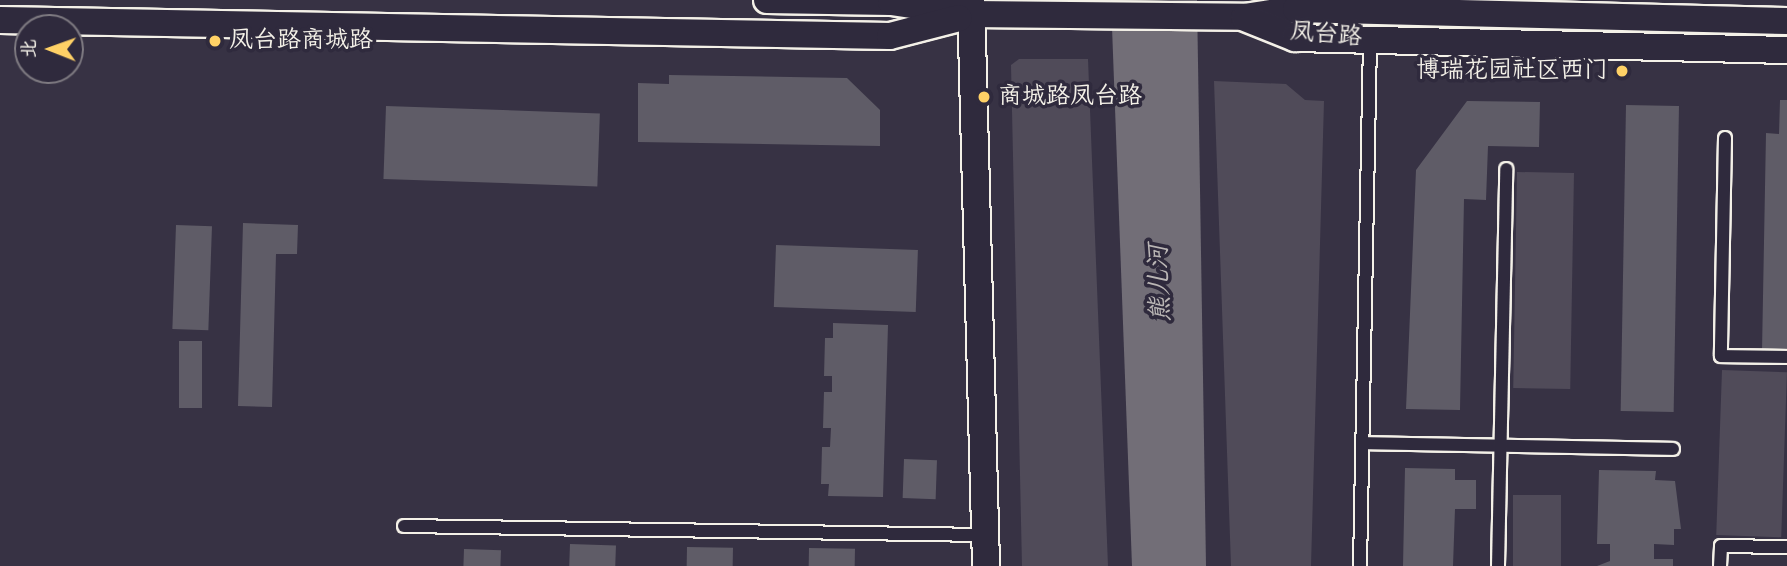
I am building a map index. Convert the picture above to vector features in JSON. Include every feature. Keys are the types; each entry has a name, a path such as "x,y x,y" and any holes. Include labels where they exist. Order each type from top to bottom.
{"street":[{"path":"767,0 891,2 1244,17"},
{"path":"0,20 890,36 971,7"},
{"path":"971,7 986,566"},
{"name":"凤台路","path":"1244,17 1296,9 1715,10 1787,21"},
{"name":"凤台路","path":"1244,17 1295,38 1787,50"}],"lane":[{"path":"1360,566 1370,40"},
{"path":"1725,138 1721,356 1787,357"},
{"path":"1498,566 1506,169"},
{"path":"1363,443 1673,449"},
{"path":"404,526 985,535"},
{"path":"1720,566 1721,546 1787,547"}],"shaded area":[{"path":"1019,59 1088,59 1108,566 1022,566 1011,65"},
{"path":"1214,81 1286,84 1305,100 1324,101 1311,566 1231,566"},
{"path":"1517,172 1574,173 1570,389 1513,388"},
{"path":"1722,370 1787,372 1781,537 1716,535"},
{"path":"1513,495 1561,495 1561,566 1513,566"}],"water":[{"name":"熊儿河","path":"1111,0 1197,0 1206,566 1132,566"}],"building":[{"path":"669,75 847,78 880,110 880,146 638,142 638,83 669,84"},
{"path":"1780,100 1787,100 1787,352 1762,351 1766,133 1779,134"},
{"path":"1467,101 1540,102 1539,147 1488,146 1486,200 1464,199 1460,410 1406,409 1416,170"},
{"path":"1626,105 1679,106 1674,412 1621,411"},
{"path":"386,106 600,113 597,186 383,179"},
{"path":"243,223 298,225 297,254 276,254 272,407 238,406"},
{"path":"176,225 212,226 208,330 172,329"},
{"path":"776,245 918,250 916,312 774,307"},
{"path":"833,323 888,325 883,497 828,496 829,484 821,484 822,447 830,447 831,428 823,428 824,392 832,392 832,376 824,376 825,338 833,338"},
{"path":"179,341 202,341 202,408 179,408"},
{"path":"904,459 937,460 936,499 903,498"},
{"path":"1405,468 1455,469 1455,480 1476,480 1476,509 1455,509 1453,566 1403,566"},
{"path":"1599,470 1656,471 1655,480 1675,481 1681,529 1674,529 1674,545 1654,544 1654,559 1673,559 1673,566 1597,566 1610,561 1610,544 1597,544"},
{"path":"570,544 616,546 615,566 569,566"},
{"path":"687,547 733,548 733,566 687,566"},
{"path":"809,548 855,549 855,566 809,566"},
{"path":"464,549 501,550 500,566 463,566"}],"place":[{"name":"凤台路商城路","path":"215,41"},
{"name":"博瑞花园社区西门","path":"1622,71"},
{"name":"商城路凤台路","path":"984,97"}]}
